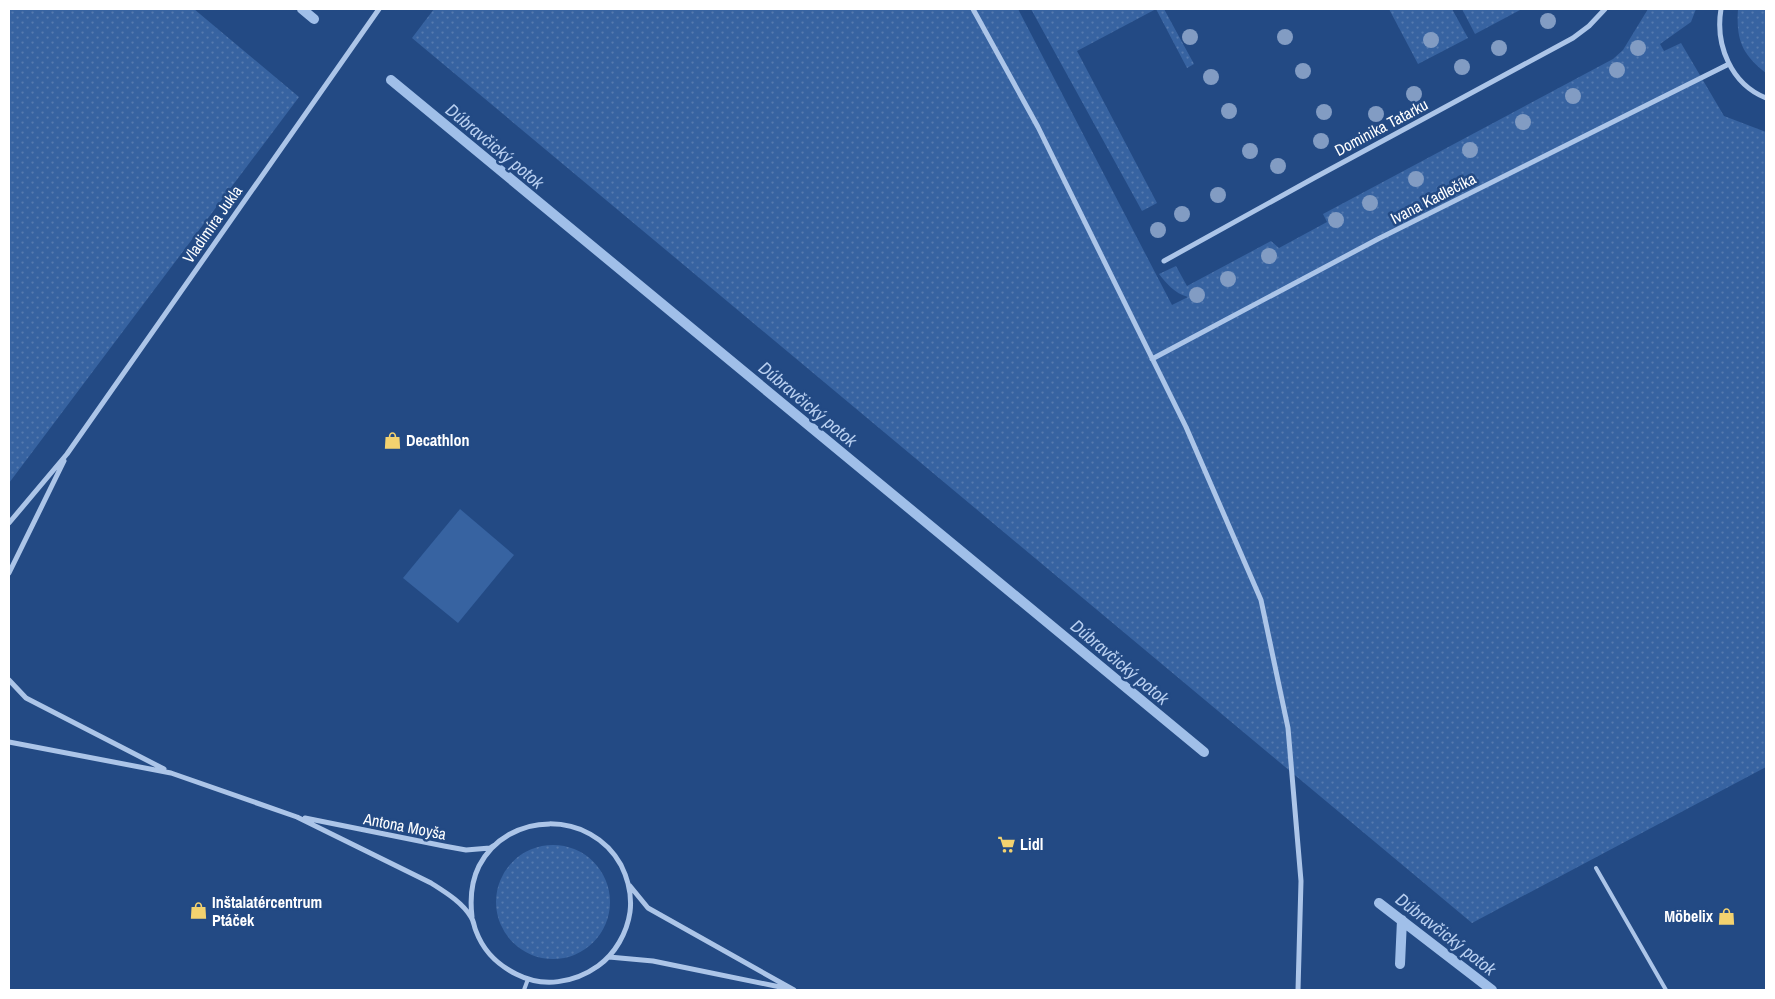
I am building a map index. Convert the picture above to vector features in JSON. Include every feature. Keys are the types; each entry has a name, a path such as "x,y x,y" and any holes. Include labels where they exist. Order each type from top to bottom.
{"street":[{"name":"Vladimíra Jukla","path":"9,523 67,454 379,9"},
{"path":"974,9 1038,127 1186,427 1261,600 1288,728 1301,881 1298,990"},
{"name":"Dominika Tatarku","path":"1164,260 1573,38 1589,26 1606,9"},
{"path":"1721,9 1719,35 1722,50 1729,64 1748,88 1766,98"},
{"name":"Ivana Kadlečíka","path":"1152,359 1378,239 1729,64"},
{"name":"Vladimíra Jukla","path":"9,573 67,454"},
{"name":"Antona Moyša","path":"9,680 26,698 171,773"},
{"name":"Antona Moyša","path":"9,742 171,773 297,816 466,850 490,848 505,836"},
{"name":"Antona Moyša","path":"297,816 431,883 452,896 472,917"},
{"path":"542,823 574,826 602,841 611,850 624,872 628,884 630,906 626,928 616,948 609,957 589,972 565,981 553,982 528,979 511,971 496,960 480,940 472,917 471,891 479,866 486,854 505,836 523,828 542,823"},
{"path":"628,884 648,908 794,990"},
{"path":"609,957 654,961 794,990"}],"lane":[{"path":"1596,868 1666,990"},
{"path":"524,990 528,979"}],"shaded area":[{"path":"9,9 194,9 299,97 9,483"},
{"path":"434,9 1018,9 1172,305 1188,297 1175,291 1159,274 1176,266 1187,286 1271,241 1279,248 1327,222 1323,214 1613,59 1623,50 1648,9 1696,9 1691,22 1660,44 1664,51 1681,43 1724,116 1766,132 1766,767 1472,923 412,38"},
{"path":"1031,9 1156,9 1077,51 1157,203 1142,211"},
{"path":"1156,9 1164,9 1194,64 1187,68"},
{"path":"1389,9 1452,9 1468,38 1418,64"},
{"path":"1462,9 1520,9 1520,10 1475,34"},
{"path":"1738,9 1766,9 1766,73 1751,59 1742,46 1738,29"},
{"path":"460,509 514,555 458,623 403,578"},
{"path":"553,845 575,849 594,861 606,880 610,902 606,924 594,943 575,955 553,959 531,955 512,943 500,924 496,902 500,880 512,861 531,849"}],"waterway":[{"name":"Dúbravčický potok","path":"302,9 314,19"},
{"name":"Dúbravčický potok","path":"391,80 1204,752"},
{"name":"Dúbravčický potok","path":"1379,903 1492,990"},
{"path":"1400,964 1402,920"}],"place":[{"name":"Decathlon","path":"392,440"},
{"name":"Lidl","path":"1006,844"},
{"name":"Inštalatércentrum Ptáček","path":"198,911"},
{"name":"Möbelix","path":"1727,916"}]}
